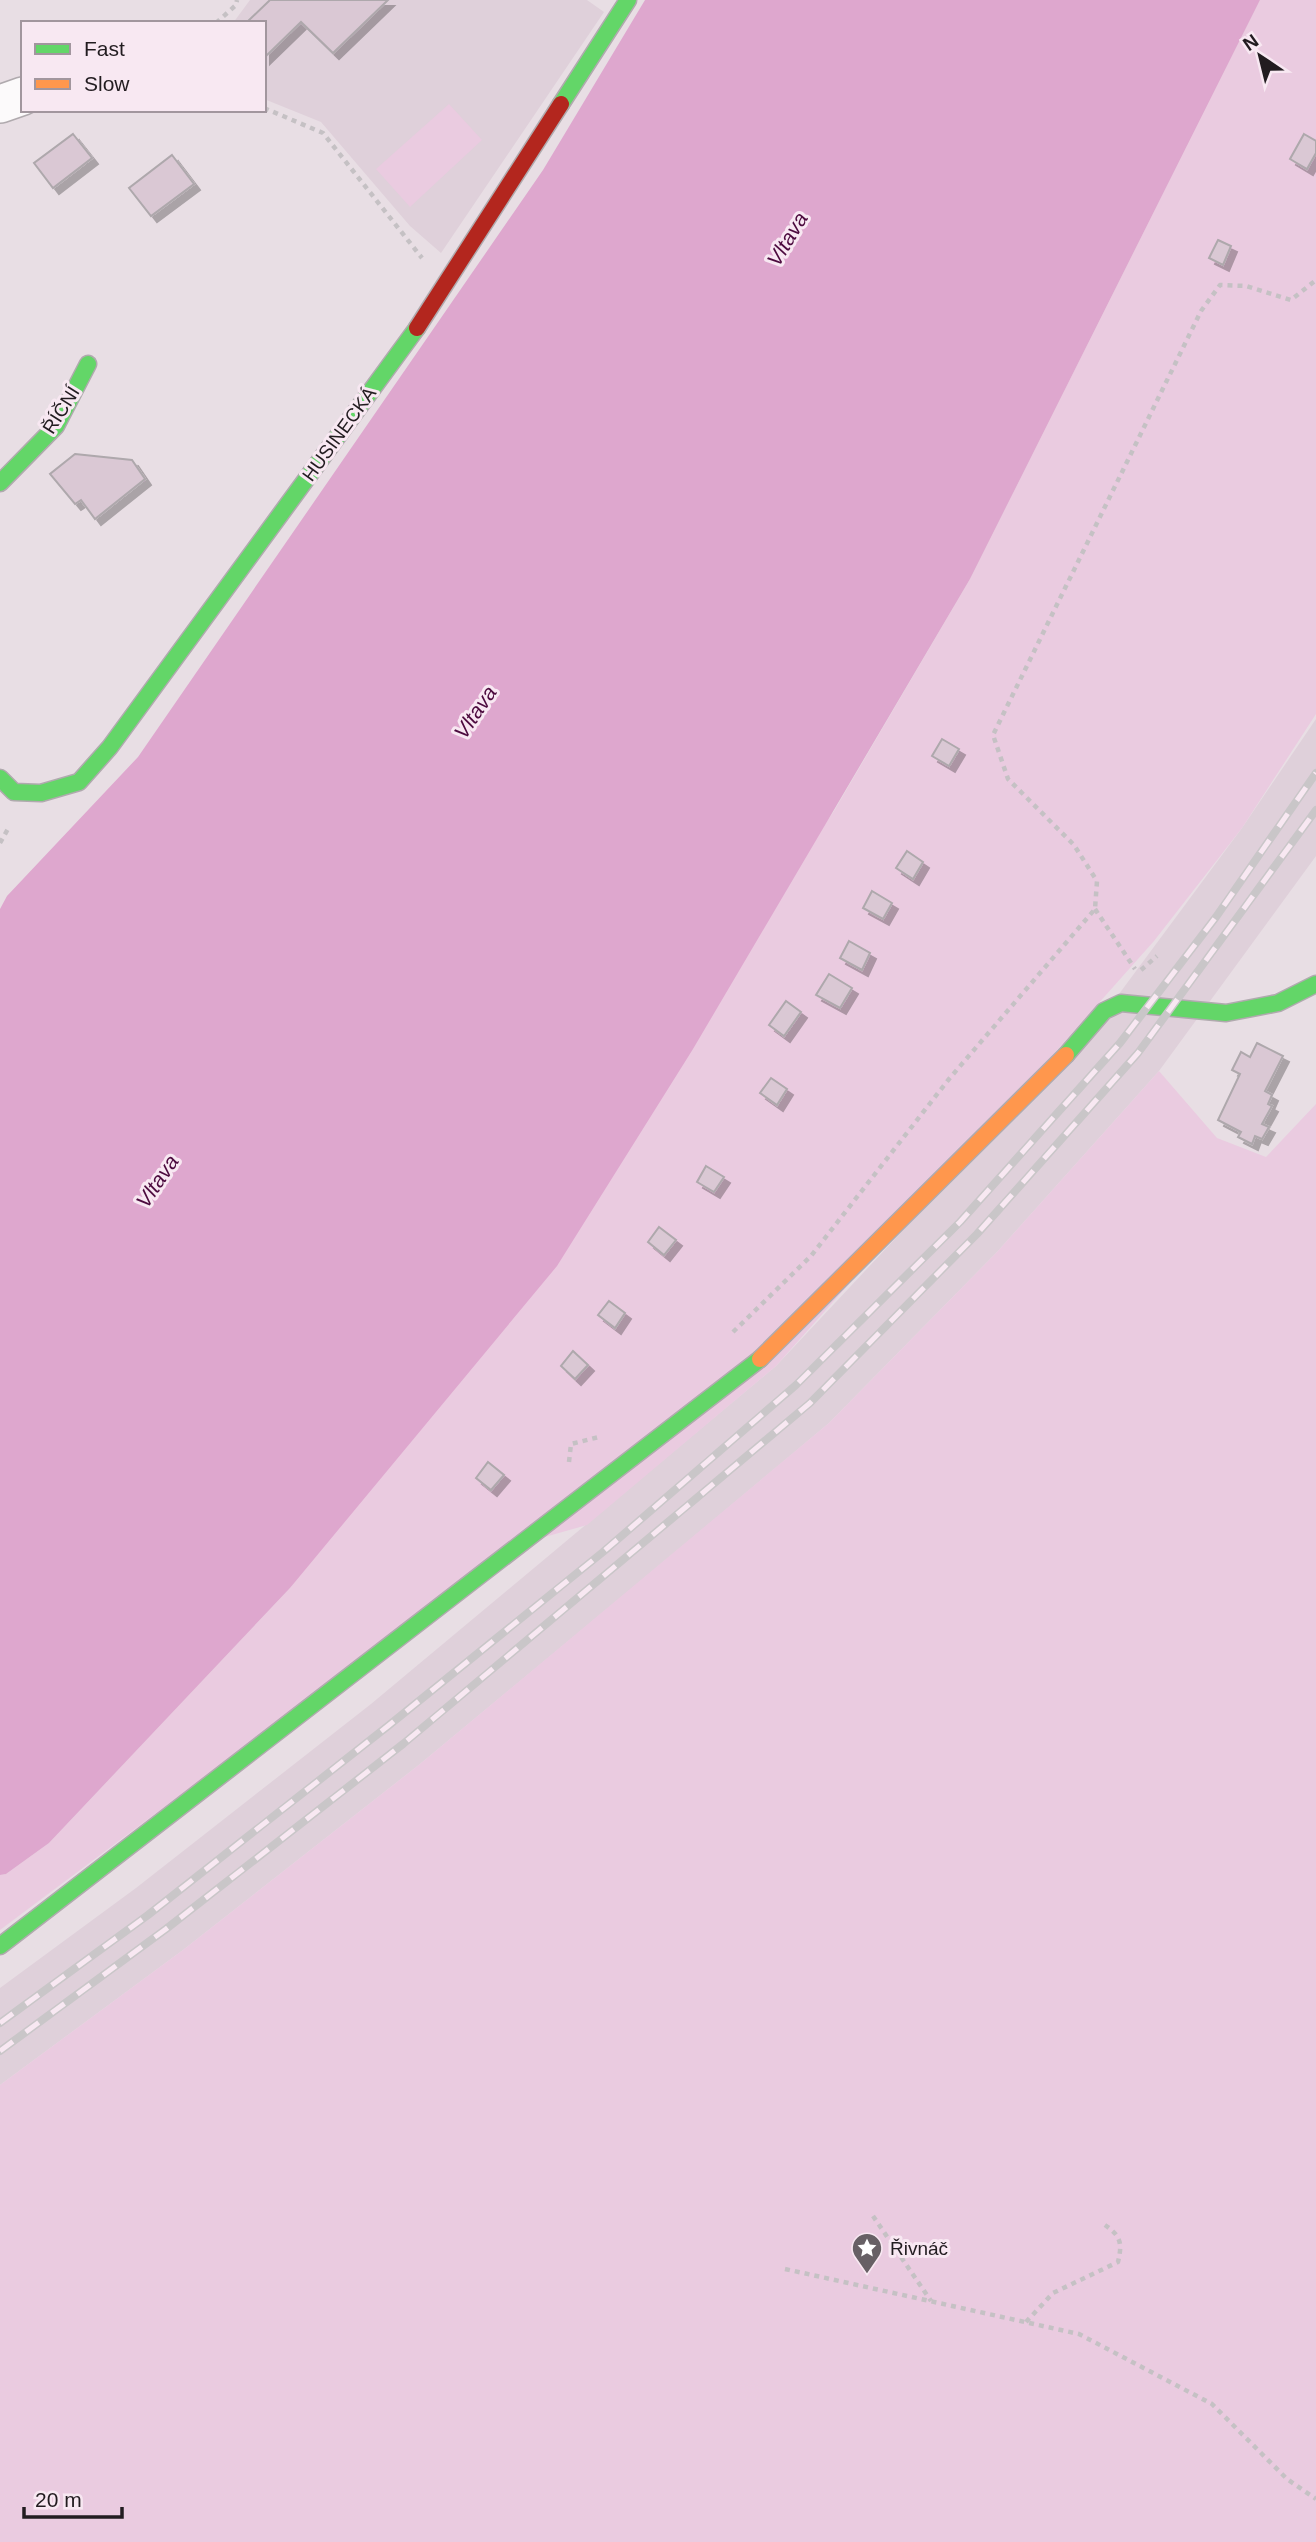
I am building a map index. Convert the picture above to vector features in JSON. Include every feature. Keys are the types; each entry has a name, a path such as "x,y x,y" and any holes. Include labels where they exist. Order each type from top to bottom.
{"street":[{"name":"HUSINECKÁ","path":"0,778 14,792 41,793 79,782 110,747 410,338 628,0"},
{"path":"0,104 21,97"},
{"name":"ŘÍČNÍ","path":"0,482 56,426 88,364"},
{"path":"0,1946 767,1354 1052,1071 1104,1011 1121,1003 1226,1013 1278,1003 1316,984"}],"path":[{"path":"218,21 236,5 237,0"},
{"path":"266,109 324,133 413,246"},
{"path":"724,1341 811,1255 949,1079 1095,909 1097,881 1074,845 1008,779 993,735 1201,311 1220,285 1246,286 1291,300 1316,280"},
{"path":"1095,909 1137,973"},
{"path":"592,1490 568,1470 571,1444 610,1435"},
{"path":"873,2216 931,2301"},
{"path":"1026,2322 1053,2293 1118,2262 1122,2245 1118,2234 1102,2223"},
{"path":"785,2269 1079,2334 1212,2404 1287,2479 1316,2498"}],"shaded area":[{"path":"250,0 587,0 604,12 441,253 410,226 321,122 266,100 266,21 234,21"},
{"path":"1260,0 1316,0 1316,714 1242,828 1154,941 776,1366 587,1525 513,1546 0,1930 0,1875 6,1874 49,1843 290,1588 834,811 970,579"},
{"path":"449,104 482,140 410,207 376,169"},
{"path":"1316,719 1316,856 1159,1071 997,1252 829,1423 637,1584 420,1764 183,1950 0,2085 0,1988 136,1888 371,1704 776,1366 1099,1021 1242,828"},
{"path":"1159,1071 1217,1138 1266,1157 1316,1104 1316,2542 0,2542 0,2085 183,1950 420,1764 829,1423 997,1252"}],"water":[{"name":"Vltava","path":"645,0 1260,0 970,579 693,1049 557,1266 290,1588 49,1843 6,1874 0,1875 0,909 7,896 138,757 543,170"}],"building":[{"path":"270,0 388,0 333,53 301,22 266,56 266,21 248,21"},
{"path":"73,134 92,158 53,188 34,163"},
{"path":"1304,134 1316,141 1316,153 1307,169 1290,159"},
{"path":"172,155 194,184 151,216 129,188"},
{"path":"1218,240 1231,246 1223,265 1209,258"},
{"path":"75,454 132,460 145,479 95,519 81,500 75,504 50,474"},
{"path":"942,739 959,749 949,766 932,756"},
{"path":"907,851 923,862 913,879 896,868"},
{"path":"872,891 892,903 883,919 863,908"},
{"path":"849,941 870,953 862,970 840,958"},
{"path":"829,974 852,988 840,1008 816,995"},
{"path":"786,1001 801,1012 784,1036 769,1025"},
{"path":"1257,1043 1283,1056 1265,1091 1272,1095 1268,1104 1272,1106 1262,1124 1269,1127 1262,1139 1255,1136 1252,1144 1238,1137 1241,1132 1218,1120 1240,1074 1232,1070 1241,1052 1250,1057"},
{"path":"771,1078 787,1089 777,1105 760,1093"},
{"path":"706,1166 724,1177 714,1192 697,1182"},
{"path":"659,1227 676,1240 664,1255 648,1242"},
{"path":"609,1301 625,1313 615,1328 598,1315"},
{"path":"573,1351 588,1365 575,1379 561,1366"},
{"path":"488,1462 504,1475 491,1490 476,1478"}],"railway":[{"path":"0,2023 148,1915 388,1726 603,1552 796,1385 960,1222 1120,1043 1216,917 1316,773"},
{"path":"0,2051 166,1929 403,1744 810,1403 977,1234 1138,1053 1316,810"}],"traffic: fast":[{"path":"561,104 628,0"},
{"path":"0,778 14,792 41,793 79,782 110,747 417,328"},
{"path":"0,483 56,426 88,364"},
{"path":"1066,1055 1104,1011 1121,1003 1226,1013 1278,1003 1316,984"},
{"path":"0,1946 760,1359"}],"traffic: slow":[{"path":"760,1359 1066,1055"}],"traffic: jam":[{"path":"417,328 561,104"}],"place":[{"name":"Řivnáč","path":"867,2275"}]}
